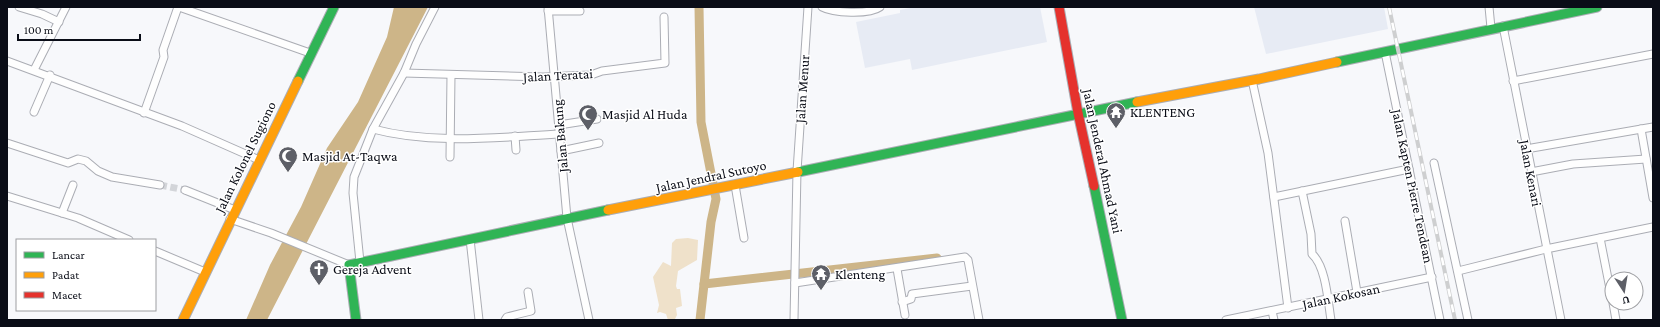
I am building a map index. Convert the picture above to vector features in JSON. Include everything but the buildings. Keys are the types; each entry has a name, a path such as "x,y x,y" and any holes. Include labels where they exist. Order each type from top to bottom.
{"street":[{"path":"19,7 42,14 59,22"},
{"path":"34,70 66,7"},
{"path":"144,113 164,57 164,50 178,7 310,53"},
{"name":"Jalan Kolonel Sugiono","path":"184,320 205,272 310,53 334,7"},
{"path":"360,262 353,185 373,129 404,73 416,44 435,7"},
{"name":"Jalan Menur","path":"794,320 797,171 808,7"},
{"path":"822,7 830,11 860,13 871,12 880,7"},
{"name":"Jalan Jenderal Ahmad Yani","path":"1059,7 1078,113 1122,320"},
{"path":"1488,7 1491,28"},
{"name":"Jalan Jendral Sutoyo","path":"349,265 568,218 714,190 797,171 1078,113 1252,80 1491,28 1597,7"},
{"path":"548,9 580,11"},
{"name":"Jalan Bakung","path":"548,9 568,218 586,319"},
{"name":"Jalan Teratai","path":"404,73 555,77 591,75 602,71 665,63 664,17"},
{"name":"Jalan Kenari","path":"1503,26 1526,149 1561,320"},
{"name":"Jalan Kapten Pierre Tendean","path":"1384,52 1440,320"},
{"path":"1513,81 1653,54"},
{"path":"7,61 50,75 144,113 182,126 260,160"},
{"path":"34,112 50,75"},
{"path":"450,157 449,137 451,75"},
{"path":"1252,80 1268,153 1288,308"},
{"path":"559,125 597,119"},
{"path":"1526,149 1653,126"},
{"path":"373,129 393,134 422,137 560,134"},
{"path":"1641,129 1653,198"},
{"path":"515,136 516,150"},
{"path":"7,143 68,163 78,160 86,161 98,171 112,177 160,185"},
{"path":"561,151 599,143"},
{"path":"1531,172 1572,164 1646,158"},
{"path":"1434,163 1468,320"},
{"path":"1274,197 1409,169"},
{"path":"62,213 74,185"},
{"path":"735,185 744,238"},
{"path":"185,190 235,210"},
{"path":"1302,191 1311,234 1312,254 1318,261 1321,268 1331,320"},
{"path":"7,196 62,213 127,239"},
{"path":"230,220 271,234 349,265 356,320"},
{"path":"1345,221 1357,292"},
{"path":"1458,271 1546,249 1653,227"},
{"path":"1600,238 1606,271"},
{"path":"470,239 479,320"},
{"path":"156,251 205,272"},
{"path":"795,279 897,269 965,257 968,260 979,320"},
{"path":"897,269 905,316"},
{"name":"Jalan Kokosan","path":"1226,320 1432,277"},
{"path":"902,302 911,299 912,294 972,286"},
{"path":"505,320 507,317 531,311 528,292"},
{"path":"1272,311 1274,320"}],"shaded area":[{"path":"394,7 428,7 267,320 246,320 270,265 301,207 327,148 358,102 387,37"},
{"path":"915,7 1040,7 1047,42 912,70 910,59 865,68 856,22 900,13 900,10"},
{"path":"1254,7 1384,7 1388,29 1266,54"},
{"path":"688,238 698,240 697,260 678,271 676,286 677,289 680,289 682,306 676,308 677,315 675,319 668,320 666,314 660,312 657,313 659,305 653,277 663,262 671,266 672,243 676,239"}],"waterway":[{"path":"699,7 701,122 716,199 711,222 700,320"},
{"path":"704,284 937,258"}],"tunnel":[{"path":"160,185 185,190"}],"railway":[{"path":"1389,7 1455,320"}],"traffic: fast":[{"path":"298,81 334,7"},
{"path":"1337,62 1597,7"},
{"path":"798,172 1137,102"},
{"path":"1094,186 1122,320"},
{"path":"356,320 349,265 608,210"}],"traffic: slow":[{"path":"1137,102 1259,79 1337,62"},
{"path":"183,320 298,81"},
{"path":"608,210 798,172"}],"traffic: jam":[{"path":"1059,7 1078,113 1094,186"}],"place":[{"name":"KLENTENG","path":"1116,129"},
{"name":"Masjid Al Huda","path":"588,131"},
{"name":"Masjid At-Taqwa","path":"288,173"},
{"name":"Gereja Advent","path":"319,286"},
{"name":"Klenteng","path":"821,291"}]}
